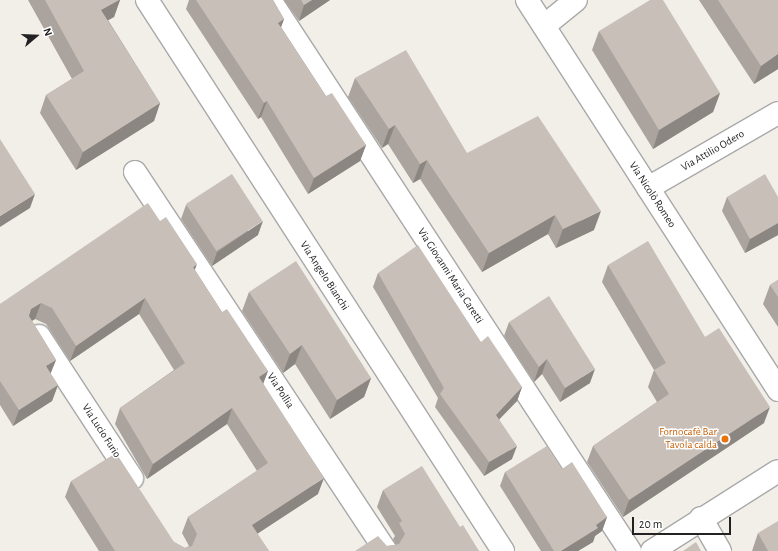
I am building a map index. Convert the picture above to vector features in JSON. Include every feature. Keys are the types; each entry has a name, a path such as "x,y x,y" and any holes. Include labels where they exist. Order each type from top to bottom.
{"street":[{"name":"Via Angelo Bianchi","path":"147,0 503,551"},
{"name":"Via Giovanni Maria Caretti","path":"270,0 630,551"},
{"name":"Via Nicolò Romeo","path":"527,0 778,390"},
{"path":"544,26 576,0"},
{"name":"Via Attilio Odero","path":"648,188 778,113"},
{"name":"Via Pollia","path":"135,172 386,551"},
{"name":"Via Lucio Furio","path":"36,331 145,498"},
{"path":"652,551 701,518 778,472"},
{"path":"701,518 720,551"}],"building":[{"path":"45,0 119,0 101,10 160,103 83,152 46,95 84,71"},
{"path":"196,0 273,0 284,19 278,23 326,96 332,93 366,145 314,178 267,101 264,103"},
{"path":"301,0 312,0 304,5"},
{"path":"650,0 663,0 720,93 659,130 599,31"},
{"path":"718,0 778,0 778,54 761,66"},
{"path":"406,50 467,153 538,116 601,211 563,229 555,215 489,253 427,160 420,164 395,125 389,129 355,78"},
{"path":"0,139 35,194 0,216"},
{"path":"232,174 262,221 216,251 186,204"},
{"path":"765,174 778,197 778,223 750,239 727,197"},
{"path":"148,203 160,221 166,217 197,264 193,267 222,312 227,309 268,371 259,377 324,478 252,525 269,551 115,551 71,481 116,453 174,542 185,548 192,546 197,534 188,517 268,463 232,408 153,464 120,408 185,363 145,298 76,346 52,308 41,303 31,309 29,316 56,360 46,366 58,385 19,410 0,381 0,304"},
{"path":"648,241 705,337 719,328 770,407 629,500 593,446 669,394 654,370 666,363 608,265"},
{"path":"418,245 481,342 488,336 522,387 496,415 517,446 489,462 440,394 444,388 378,273"},
{"path":"296,261 371,378 337,400 302,345 290,354 249,292"},
{"path":"778,280 778,297 770,285"},
{"path":"549,296 595,369 565,388 547,359 539,367 509,322"},
{"path":"547,446 562,469 572,462 607,517 596,525 598,528 561,551 554,551 505,472"},
{"path":"422,466 460,527 463,525 479,551 355,551 378,536 387,546 399,544 405,534 399,523 402,521 383,490"},
{"path":"778,521 778,551 768,551 758,533"},
{"path":"696,542 701,551 683,551"}],"place":[{"name":"Fornocafè Bar Tavola calda","path":"725,439"}]}
